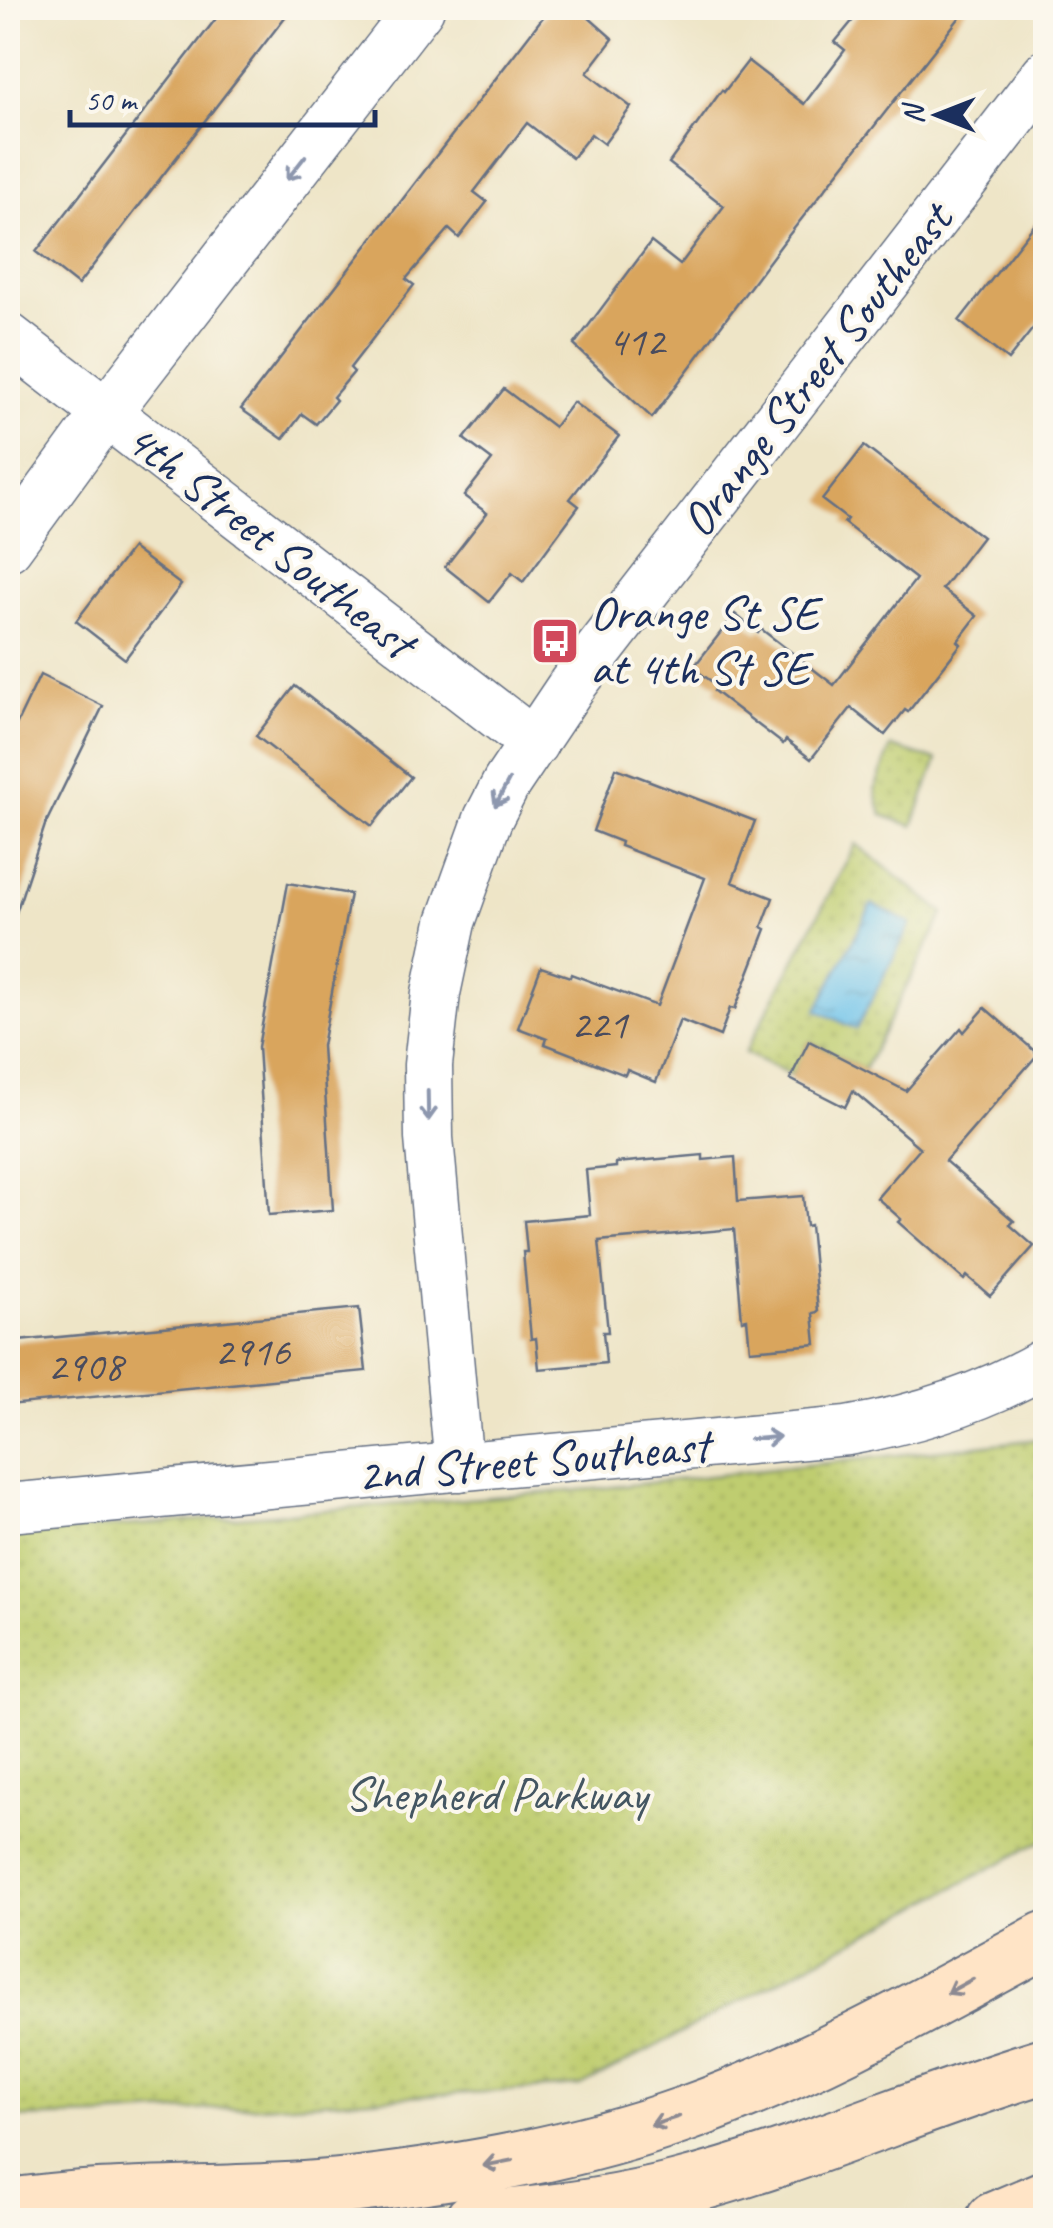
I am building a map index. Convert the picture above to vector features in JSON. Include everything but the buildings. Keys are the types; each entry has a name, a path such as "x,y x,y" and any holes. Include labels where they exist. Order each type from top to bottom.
{"main road":[{"path":"8,2207 67,2198 215,2196 354,2185 456,2171 593,2142 683,2115 779,2077 1046,1939"},
{"path":"473,2220 622,2201 675,2190 818,2146 1046,2065"},
{"path":"994,2220 1046,2198"}],"street":[{"path":"8,547 106,413 420,8"},
{"name":"Orange Street Southeast","path":"459,1467 429,1138 431,1029 442,957 462,886 488,819 579,676 1046,74"},
{"name":"4th Street Southeast","path":"8,337 534,742"},
{"name":"2nd Street Southeast","path":"8,1508 875,1426 959,1403 1046,1362"}],"green space":[{"path":"891,747 937,760 913,826 882,815 875,789"},
{"path":"856,844 944,913 864,1070 810,1041 792,1075 745,1053"},
{"name":"Shepherd Parkway","path":"1045,1433 1045,1839 581,2086 8,2118 8,1535 594,1489 1039,1439"}],"water":[{"path":"872,904 911,924 856,1029 817,1010"}],"place":[{"name":"Orange St SE at 4th St SE","path":"555,641"}]}
